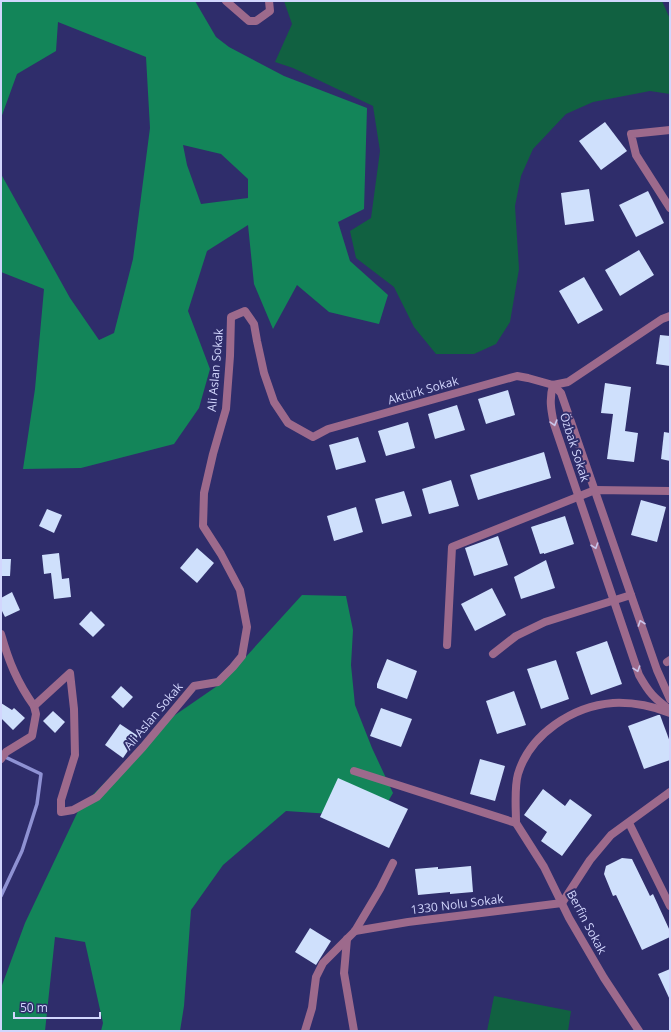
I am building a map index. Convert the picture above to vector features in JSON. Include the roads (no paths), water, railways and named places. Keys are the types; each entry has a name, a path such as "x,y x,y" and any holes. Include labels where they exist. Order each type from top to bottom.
{"street":[{"path":"226,1 249,21 256,21 270,11 269,1"},
{"path":"670,130 631,134 636,155 670,208"},
{"name":"Aktürk Sokak","path":"245,311 254,324 256,341 264,373 274,402 288,423 313,437 328,429 517,376 553,385"},
{"name":"Ali Aslan Sokak","path":"34,706 70,673 74,709 75,755 61,800 61,812 73,810 97,797 143,747 194,686 218,682 242,656 247,627 240,590 221,554 203,526 204,493 226,409 231,317 245,311"},
{"path":"553,385 568,382 662,319 670,316"},
{"name":"Özbak Sokak","path":"670,699 657,670 561,393 553,385 550,394 550,406 554,424 639,675 648,691 670,712"},
{"path":"447,645 452,547 595,490 670,491"},
{"path":"493,654 516,636 545,622 631,595"},
{"path":"1,634 9,661 21,687 34,706 36,714 32,736 6,752 1,759"},
{"path":"354,771 516,823 515,804 518,775 524,760 544,733 570,716 590,708 613,703 635,703 670,712"},
{"path":"562,903 601,845 611,835 670,792"},
{"name":"Berfin Sokak","path":"516,823 544,867 569,918 604,978 639,1031"},
{"path":"629,823 670,906"},
{"path":"305,1031 312,1008 316,976 323,963 355,931 380,889 393,862"},
{"name":"1330 Nolu Sokak","path":"355,931 408,922 562,903"},
{"path":"347,939 344,974 354,1031"}],"waterway":[{"path":"1,896 22,851 37,804 41,774 3,756"}]}
